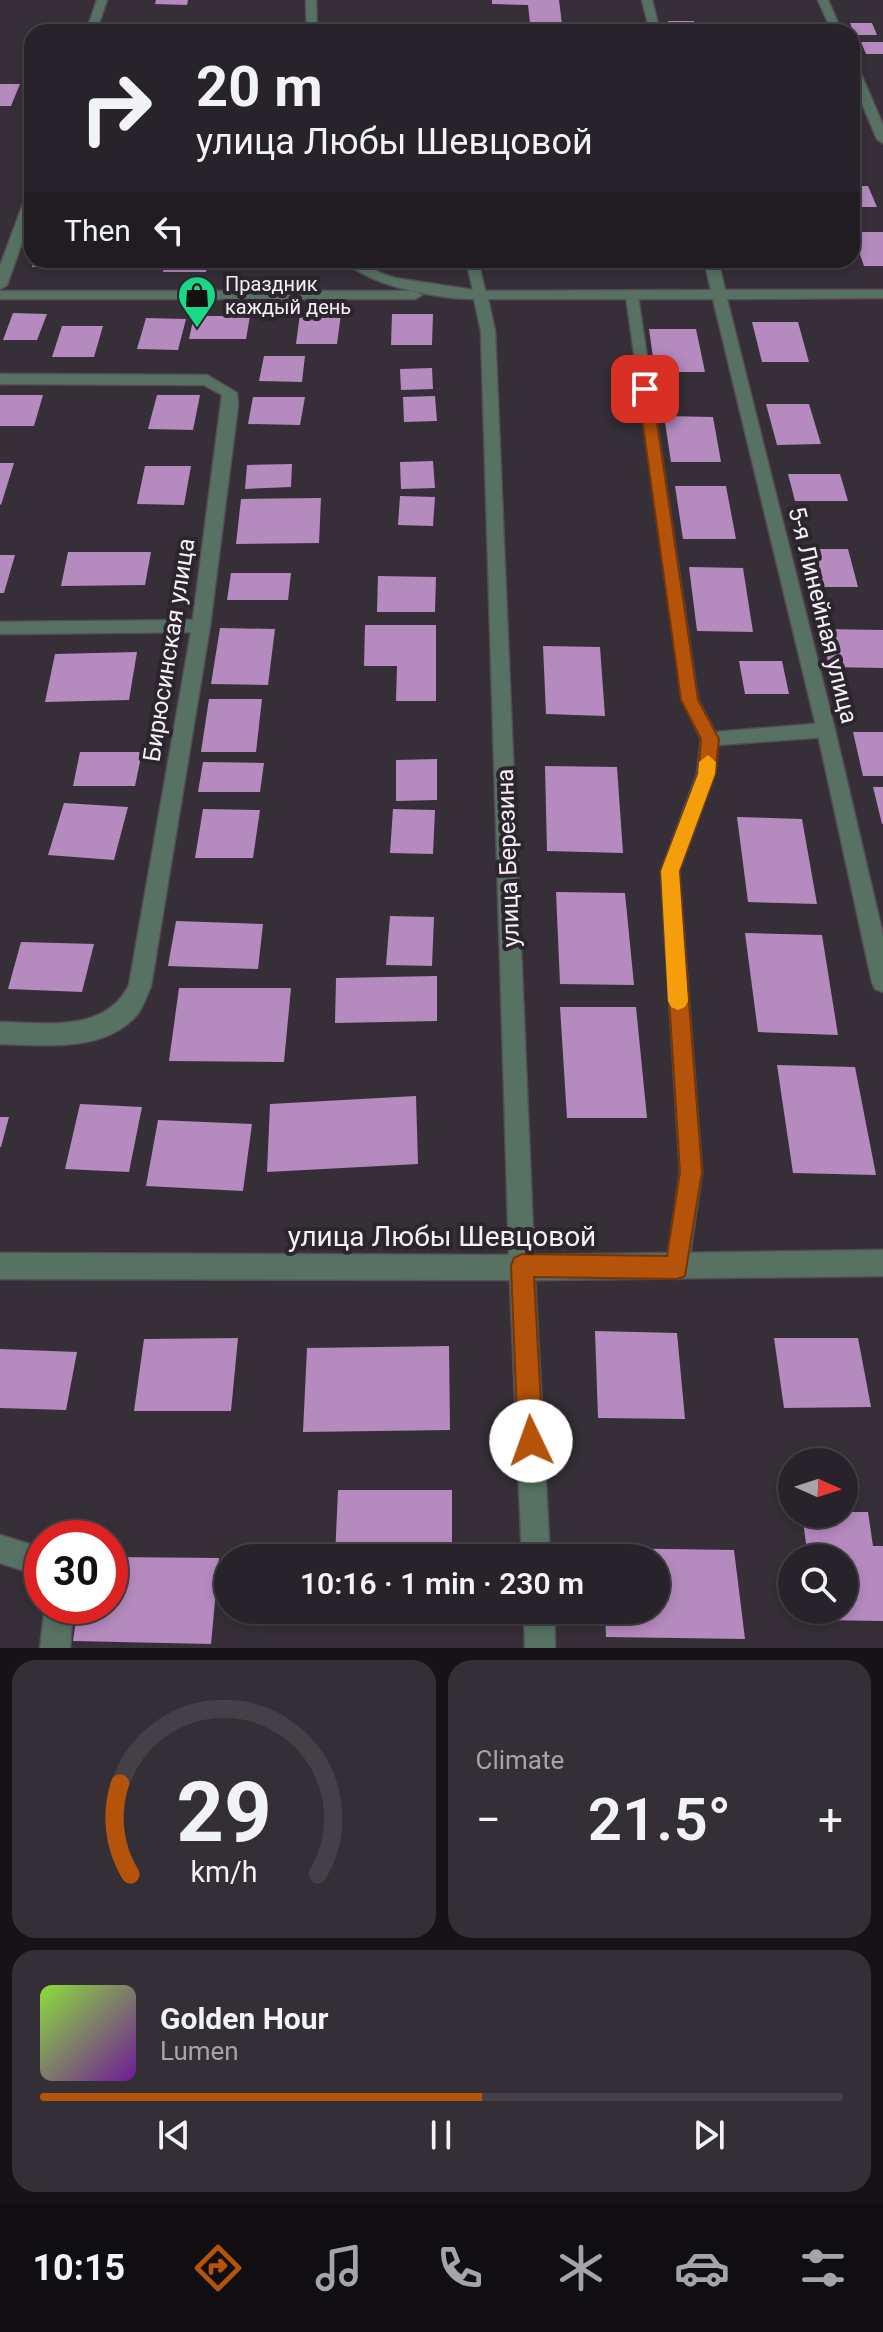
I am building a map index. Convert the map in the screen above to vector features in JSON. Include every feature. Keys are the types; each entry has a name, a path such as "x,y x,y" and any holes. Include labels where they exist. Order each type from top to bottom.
{"street":[{"path":"94,24 102,0"},
{"path":"311,0 312,24"},
{"path":"647,0 653,24"},
{"path":"823,0 834,24"},
{"path":"860,86 883,139"},
{"path":"0,285 24,218"},
{"path":"358,268 391,281 480,295"},
{"name":"5-я Линейная улица","path":"713,268 826,730 883,982"},
{"path":"0,295 883,294"},
{"name":"улица Березина","path":"480,295 490,357 522,1266 535,1544"},
{"name":"Бирюсинская улица","path":"0,379 207,380 229,393 230,405 201,626 140,986 124,1013 97,1027 75,1033 0,1033"},
{"name":"улица Любы Шевцовой","path":"0,1266 677,1268 883,1263"},
{"path":"0,1549 24,1556"},
{"path":"55,1648 57,1624"},
{"path":"539,1624 540,1648"}],"lane":[{"path":"474,268 480,295"},
{"path":"632,296 690,700 710,739 706,774 670,871 691,1172 677,1268"},
{"path":"0,628 201,626"},
{"path":"710,739 826,730"}],"building":[{"path":"156,0 188,0 187,5 155,4"},
{"path":"492,0 559,0 562,24 530,24 528,5 492,4"},
{"path":"668,21 694,21 695,24 669,24"},
{"path":"227,22 252,22 252,24"},
{"path":"872,23 877,35 860,35 860,24 850,24"},
{"path":"861,42 883,42 883,54 866,54"},
{"path":"0,84 20,84 11,106 0,106"},
{"path":"860,186 868,186 877,207 860,207"},
{"path":"860,232 883,232 883,266 864,266 860,255"},
{"path":"164,268 207,268 206,272 163,272"},
{"path":"13,313 47,314 37,340 3,340"},
{"path":"300,314 341,314 337,344 296,344"},
{"path":"392,314 433,314 432,345 391,345"},
{"path":"194,316 250,316 246,339 189,339"},
{"path":"146,318 186,319 178,350 137,349"},
{"path":"752,322 798,322 809,362 762,362"},
{"path":"62,326 103,326 94,357 52,357"},
{"path":"649,329 696,329 705,372 655,372"},
{"path":"264,356 305,356 302,382 259,381"},
{"path":"432,368 433,389 401,390 400,369"},
{"path":"0,395 43,395 34,426 0,426"},
{"path":"157,395 200,395 193,430 148,429"},
{"path":"435,396 437,421 404,422 403,397"},
{"path":"253,397 305,397 300,425 248,424"},
{"path":"766,404 809,404 821,444 777,445"},
{"path":"664,416 713,417 721,462 671,462"},
{"path":"433,461 435,488 401,489 400,462"},
{"path":"0,463 14,463 1,505 0,504"},
{"path":"292,464 291,487 245,489 247,465"},
{"path":"145,466 191,466 184,505 137,504"},
{"path":"788,474 840,474 848,501 795,501"},
{"path":"675,486 726,486 736,539 683,539"},
{"path":"400,496 435,497 433,526 398,525"},
{"path":"321,498 319,543 236,544 241,499"},
{"path":"804,549 848,549 858,587 814,587"},
{"path":"68,552 151,552 145,585 61,586"},
{"path":"0,555 15,555 4,593 0,593"},
{"path":"689,567 743,568 753,632 697,631"},
{"path":"231,573 291,573 288,600 227,600"},
{"path":"378,576 436,577 435,612 377,612"},
{"path":"365,625 436,625 436,701 396,701 397,666 364,666"},
{"path":"220,628 275,629 268,685 211,684"},
{"path":"821,629 883,630 883,668 829,667"},
{"path":"543,646 600,647 605,716 546,714"},
{"path":"137,652 129,700 45,702 55,654"},
{"path":"739,661 782,661 789,694 745,694"},
{"path":"209,699 262,699 256,752 201,752"},
{"path":"853,732 883,732 883,776 863,776"},
{"path":"80,752 142,752 135,786 73,786"},
{"path":"437,759 437,800 396,801 396,760"},
{"path":"203,762 264,763 260,792 198,792"},
{"path":"545,766 617,767 623,853 547,851"},
{"path":"873,787 883,787 883,824 882,824"},
{"path":"64,803 128,807 114,860 48,855"},
{"path":"203,809 260,810 253,858 195,858"},
{"path":"393,809 435,810 433,854 390,853"},
{"path":"737,817 802,819 817,904 748,902"},
{"path":"556,892 625,893 634,985 560,984"},
{"path":"390,916 434,917 432,966 386,965"},
{"path":"176,921 263,924 258,969 168,966"},
{"path":"745,933 822,935 838,1035 758,1032"},
{"path":"21,942 94,944 82,992 8,989"},
{"path":"437,976 437,1021 335,1023 336,978"},
{"path":"179,988 291,988 284,1062 169,1061"},
{"path":"560,1007 636,1007 647,1118 567,1118"},
{"path":"777,1065 855,1067 876,1175 793,1173"},
{"path":"416,1096 418,1164 267,1172 270,1104"},
{"path":"80,1104 142,1107 129,1172 65,1169"},
{"path":"0,1117 9,1117 1,1147 0,1147"},
{"path":"158,1120 252,1124 243,1191 146,1186"},
{"path":"595,1331 677,1333 685,1419 598,1418"},
{"path":"238,1338 231,1411 134,1411 144,1339"},
{"path":"774,1338 858,1338 871,1407 784,1408"},
{"path":"449,1346 450,1430 303,1432 307,1348"},
{"path":"0,1349 77,1352 66,1410 0,1408"},
{"path":"338,1490 452,1490 452,1544 336,1544"},
{"path":"858,1512 868,1512 873,1546 883,1546 883,1621 858,1621 858,1544 806,1544 804,1528 858,1528"},
{"path":"670,1549 734,1550 745,1639 606,1637 606,1624 670,1624"},
{"path":"128,1557 214,1558 211,1644 73,1641 75,1624 128,1624"}],"slow traffic":[{"path":"678,1001 670,871 708,762"}],"place":[{"name":"Праздник каждый день","path":"197,329"}],"route":[{"path":"531,1441 522,1266 677,1268 691,1172 670,871 706,774 710,739 690,700 645,389"}]}
